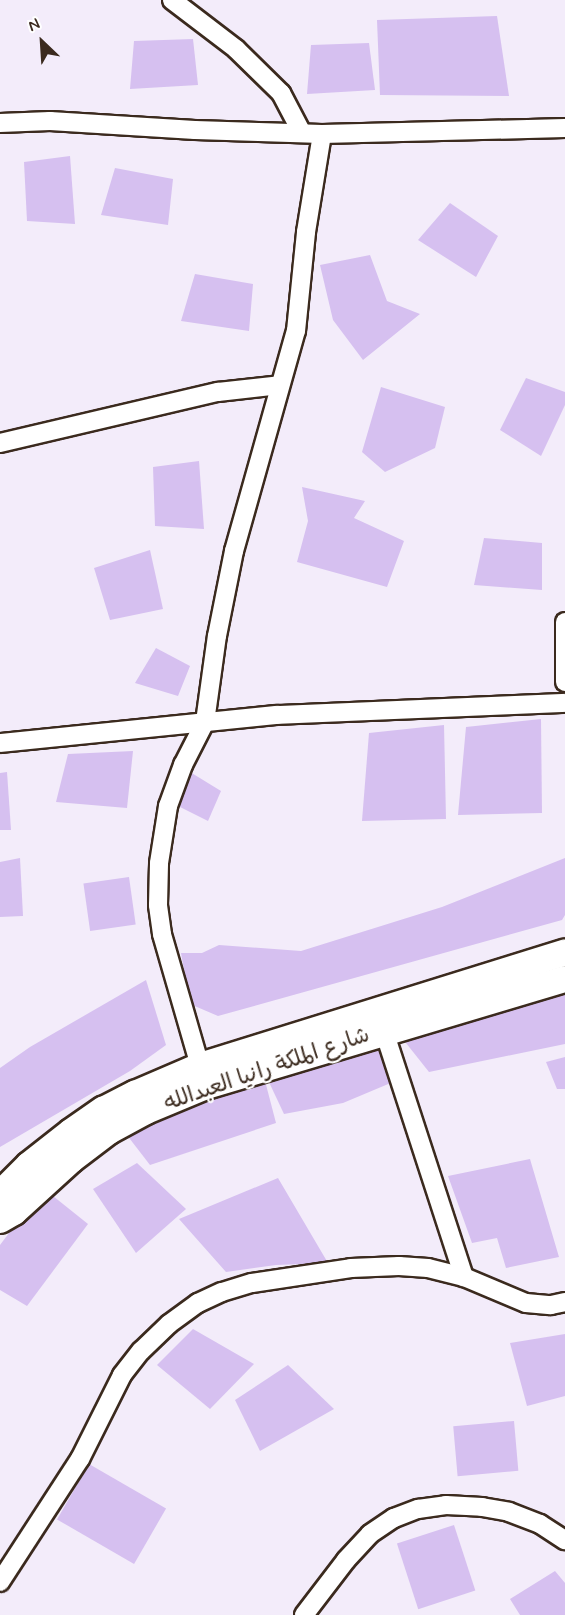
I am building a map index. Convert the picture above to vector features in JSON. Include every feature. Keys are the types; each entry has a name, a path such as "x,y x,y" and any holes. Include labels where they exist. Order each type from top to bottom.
{"main road":[{"name":"شارع الملكة رانيا العبدالله","path":"0,1194 29,1165 103,1110 200,1066 565,952"},
{"name":"شارع الملكة رانيا العبدالله","path":"0,1220 14,1212 71,1160 109,1131 206,1086 384,1031 565,979"}],"street":[{"path":"172,0 236,49 281,93 302,133"},
{"path":"0,123 50,121 322,134 565,128"},
{"path":"200,1066 162,934 158,905 159,863 168,806 183,765 205,722 234,551 296,331 306,232 322,134"},
{"path":"0,443 218,392 280,385"},
{"path":"565,622 565,682"},
{"path":"0,743 277,715 565,703"},
{"path":"384,1031 464,1277"},
{"path":"0,1582 80,1459 122,1375 141,1351 169,1324 198,1303 222,1292 252,1283 351,1268 428,1268 464,1277 526,1303 551,1305 565,1302"},
{"path":"304,1615 346,1560 370,1534 394,1518 418,1509 446,1505 482,1507 510,1512 540,1524 565,1540"}],"building":[{"path":"497,16 509,96 380,95 377,20"},
{"path":"193,39 198,85 130,89 134,41"},
{"path":"369,43 375,90 307,94 311,45"},
{"path":"70,156 75,224 27,221 24,162"},
{"path":"115,168 173,179 168,225 101,215"},
{"path":"450,203 498,236 476,277 418,240"},
{"path":"370,255 387,301 420,314 363,360 333,320 320,265"},
{"path":"195,274 253,284 249,331 181,321"},
{"path":"526,378 565,392 565,405 541,456 500,430"},
{"path":"381,387 445,407 435,448 385,472 362,452"},
{"path":"199,461 204,529 155,526 153,467"},
{"path":"302,487 365,501 354,518 404,541 387,587 297,562 308,521"},
{"path":"484,538 542,543 542,590 474,585"},
{"path":"150,550 163,609 110,620 94,568"},
{"path":"156,648 190,666 178,696 135,683"},
{"path":"541,719 542,813 458,815 466,727"},
{"path":"444,725 446,819 362,821 369,733"},
{"path":"133,751 127,808 56,802 68,754"},
{"path":"7,772 11,830 0,830 0,773"},
{"path":"190,772 221,791 208,821 178,806"},
{"path":"20,858 23,916 0,917 0,862"},
{"path":"565,858 565,915 562,920 218,1016 190,1004 181,953 202,953 219,945 301,951 442,907"},
{"path":"129,877 136,925 90,931 83,883"},
{"path":"146,980 166,1045 130,1071 0,1147 0,1068 30,1047"},
{"path":"565,992 565,1044 429,1072 402,1038"},
{"path":"383,1044 393,1082 343,1103 284,1114 268,1080"},
{"path":"565,1057 565,1089 557,1089 546,1062"},
{"path":"264,1077 276,1123 150,1165 123,1130"},
{"path":"530,1159 559,1257 506,1268 497,1238 472,1243 448,1176"},
{"path":"137,1163 186,1209 136,1253 93,1189"},
{"path":"278,1178 328,1263 276,1265 226,1272 179,1219"},
{"path":"43,1188 88,1224 27,1306 0,1290 0,1245"},
{"path":"193,1329 254,1364 210,1409 157,1365"},
{"path":"565,1334 565,1396 527,1406 510,1343"},
{"path":"288,1365 334,1409 260,1451 235,1400"},
{"path":"514,1421 518,1471 458,1476 453,1426"},
{"path":"89,1464 166,1508 134,1564 57,1519"},
{"path":"454,1525 475,1591 418,1609 397,1544"},
{"path":"555,1571 565,1583 565,1615 520,1615 510,1599"}]}
